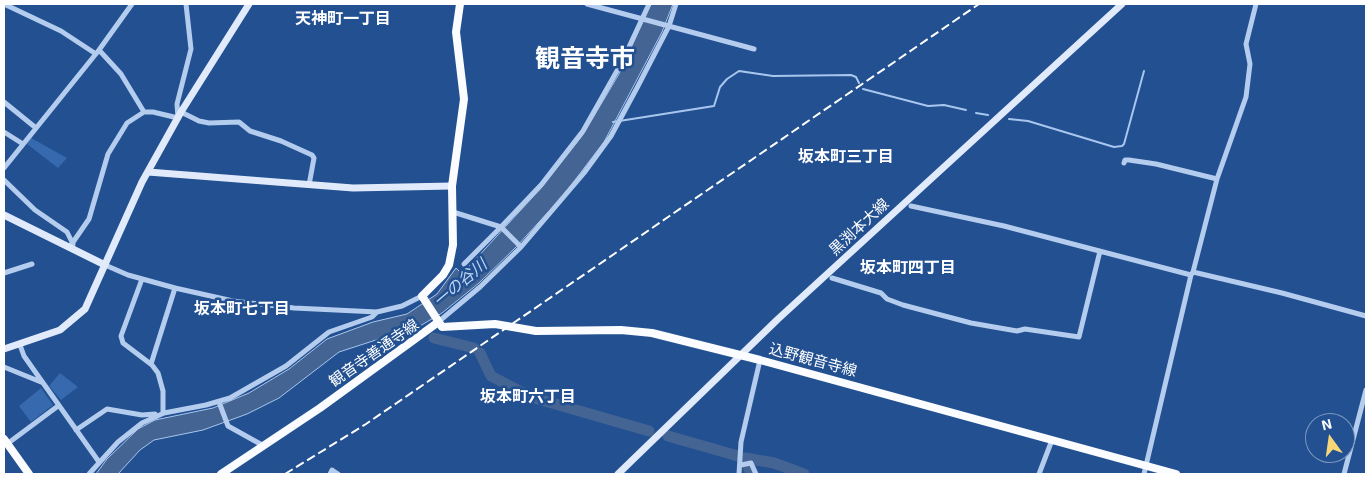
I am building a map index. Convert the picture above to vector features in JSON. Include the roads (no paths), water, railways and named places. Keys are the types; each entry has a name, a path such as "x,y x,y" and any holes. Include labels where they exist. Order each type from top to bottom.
{"main road":[{"name":"観音寺善通寺線","path":"221,474 320,408 436,321 423,298 443,276 449,265 454,234 452,186 464,99 456,32 460,4"},
{"name":"込野観音寺線","path":"436,321 449,328 483,323 536,331 634,330 652,333 760,360 1052,440 1145,471 1176,474"},
{"path":"6,442 29,474"}],"street":[{"path":"4,4 61,31 98,52 121,74 144,112"},
{"path":"4,168 98,52 132,4"},
{"path":"180,115 177,104 191,49 186,4"},
{"path":"4,349 56,333 77,317 90,301 148,172 180,115 249,4"},
{"path":"587,4 754,49"},
{"path":"464,264 541,185 583,131 622,62 649,4"},
{"path":"436,321 480,287 521,247 584,173 611,136 669,26 676,4"},
{"path":"1145,471 1192,273 1217,179 1246,97 1250,64 1246,44 1256,4"},
{"name":"黒渕本大線","path":"618,474 778,319 1119,6"},
{"path":"4,102 36,128"},
{"path":"71,246 89,220 108,154 127,123 144,112 180,115 209,123 239,122 250,131 281,140 312,155 314,158 309,184"},
{"path":"4,132 23,144"},
{"path":"1124,163 1125,160 1129,160 1156,164 1217,179"},
{"path":"148,172 361,188 452,186"},
{"path":"4,180 35,210 67,232 71,246"},
{"path":"911,206 1004,226 1366,316"},
{"path":"453,212 502,227 521,247"},
{"path":"4,215 71,246 105,265 142,279 175,288 259,305 377,312 402,306 423,298"},
{"path":"832,278 881,293 888,299 903,305 971,323 1017,331 1025,329 1079,337 1100,251"},
{"path":"4,273 32,264"},
{"path":"142,279 121,336 127,348 151,364 158,373 163,391 164,413"},
{"path":"151,364 175,288"},
{"path":"76,430 107,409 142,415 164,413 219,402 265,380 329,332 372,317 377,312"},
{"path":"20,345 24,356 41,382 98,462"},
{"path":"739,474 741,442 760,360"},
{"path":"4,367 41,382"},
{"path":"1344,474 1366,390"},
{"path":"219,402 228,426 264,446"},
{"path":"6,442 58,406"},
{"path":"89,474 98,462 130,431 153,417 164,413"},
{"path":"1039,474 1052,440"},
{"path":"741,465 751,463 756,474"},
{"path":"330,474 332,470 338,474"}],"water":[{"name":"一の谷川","path":"651,4 673,4 662,32 604,142 562,197 516,247 479,283 442,313 408,333 379,339 339,352 279,398 247,414 203,430 154,440 140,450 118,474 96,474 107,459 138,429 155,420 213,408 249,393 289,369 327,339 373,322 407,314 437,294 456,268 462,274 542,187 582,136 619,74"}],"waterway":[{"path":"613,122 714,106 720,87 727,79 739,71 773,76 851,75 856,77 859,83"},
{"path":"1009,119 1028,121 1114,147 1122,146 1144,71"},
{"path":"863,89 928,106 944,105 966,110"},
{"path":"976,113 988,115"},
{"path":"434,338 474,348"},
{"path":"480,353 491,376 531,397 649,431"},
{"path":"668,436 738,456"},
{"path":"745,458 774,463 804,474"},
{"path":"748,467 752,474"}],"railway":[{"path":"285,474 366,424 979,4"}],"district":[{"name":"天神町一丁目","path":"343,19"},
{"name":"観音寺市","path":"585,59"},
{"name":"坂本町三丁目","path":"846,157"},
{"name":"坂本町四丁目","path":"908,268"},
{"name":"坂本町七丁目","path":"242,309"},
{"name":"坂本町六丁目","path":"528,397"}]}
